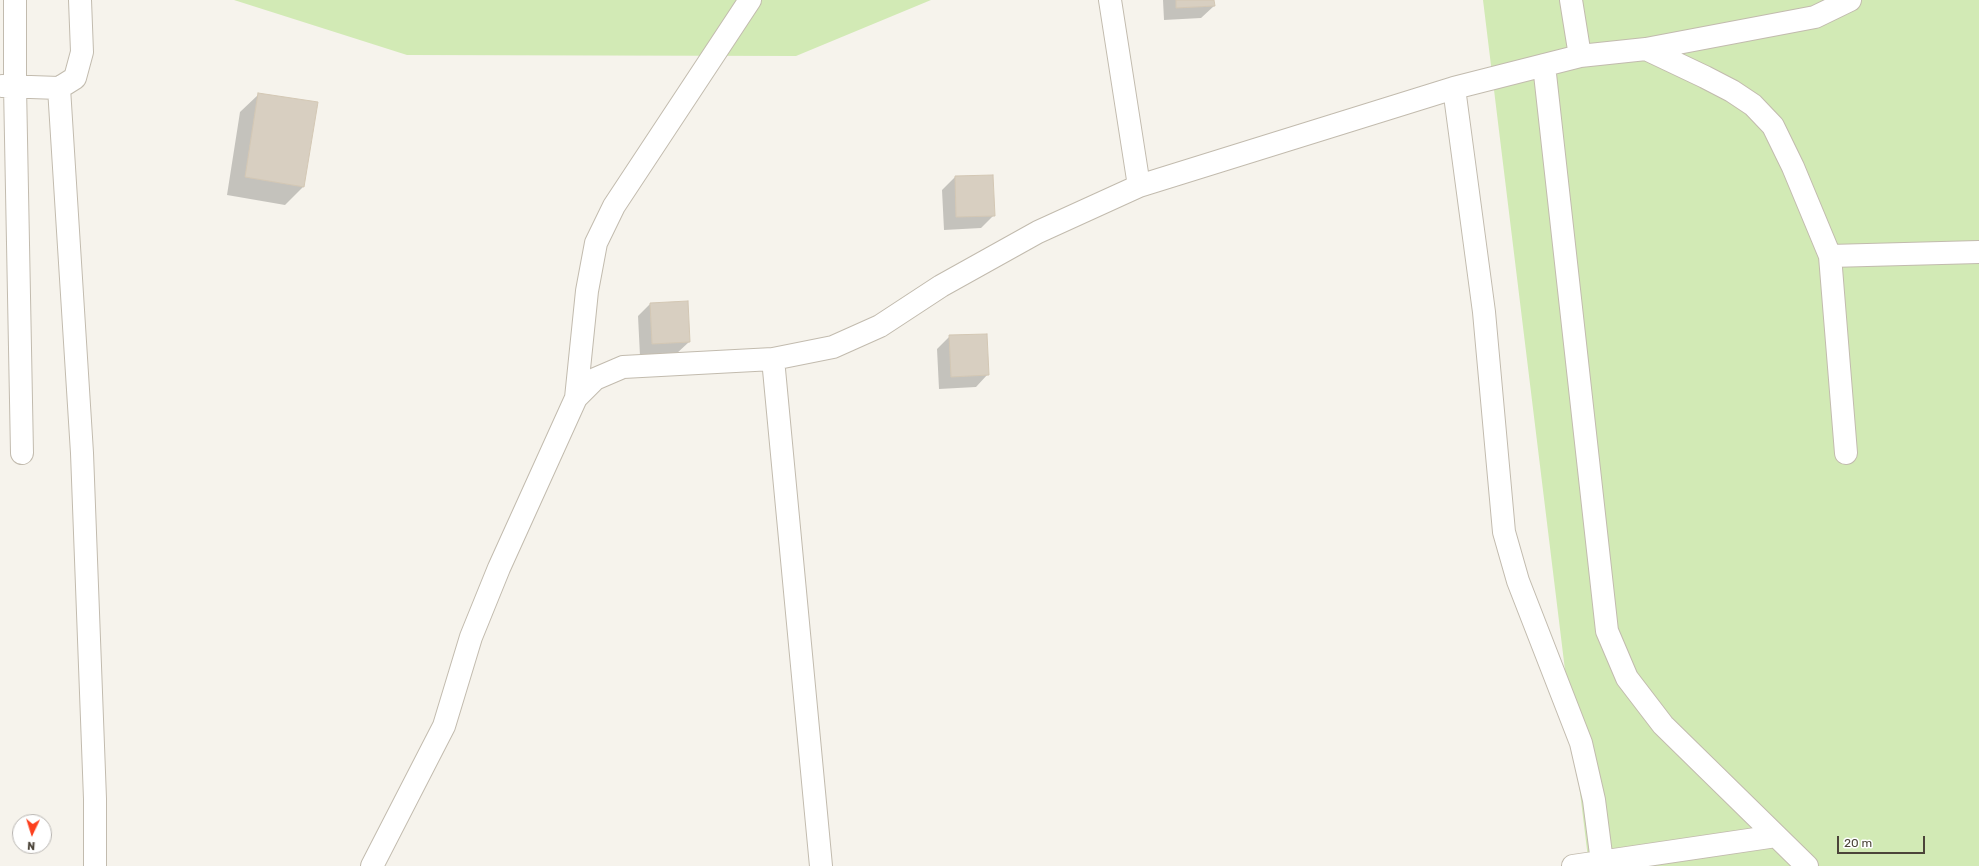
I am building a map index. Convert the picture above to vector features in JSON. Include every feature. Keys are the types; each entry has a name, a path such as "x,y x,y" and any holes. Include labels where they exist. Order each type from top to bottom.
{"street":[{"path":"15,0 8,86 22,453"},
{"path":"8,86 59,88 75,78 82,52 80,0"},
{"path":"372,866 444,726 471,638 499,568 576,398 587,291 596,243 614,206 750,0"},
{"path":"1110,0 1139,186"},
{"path":"1571,0 1580,56"},
{"path":"576,398 596,379 623,367 773,359 834,347 880,326 941,286 1038,232 1139,186 1454,88 1580,56 1646,48 1815,17 1850,0"},
{"path":"1646,48 1732,91 1753,105 1773,126 1794,167 1830,256 1846,453"},
{"path":"1544,65 1607,631 1626,678 1663,725 1807,866"},
{"path":"59,88 82,453 95,792 95,866"},
{"path":"1454,88 1484,312 1504,532 1518,580 1581,744 1594,800 1602,862"},
{"path":"1830,256 1979,252"},
{"path":"773,359 821,866"},
{"path":"1574,866 1776,836"}],"green space":[{"path":"234,0 931,0 796,56 407,55"},
{"path":"1483,0 1979,0 1979,866 1589,866"}],"building":[{"path":"1176,0 1214,0 1215,6 1176,8"},
{"path":"258,93 318,102 304,187 245,177"},
{"path":"993,175 995,216 956,217 955,176"},
{"path":"688,301 690,342 652,344 650,303"},
{"path":"987,334 989,375 951,377 949,335"}]}
